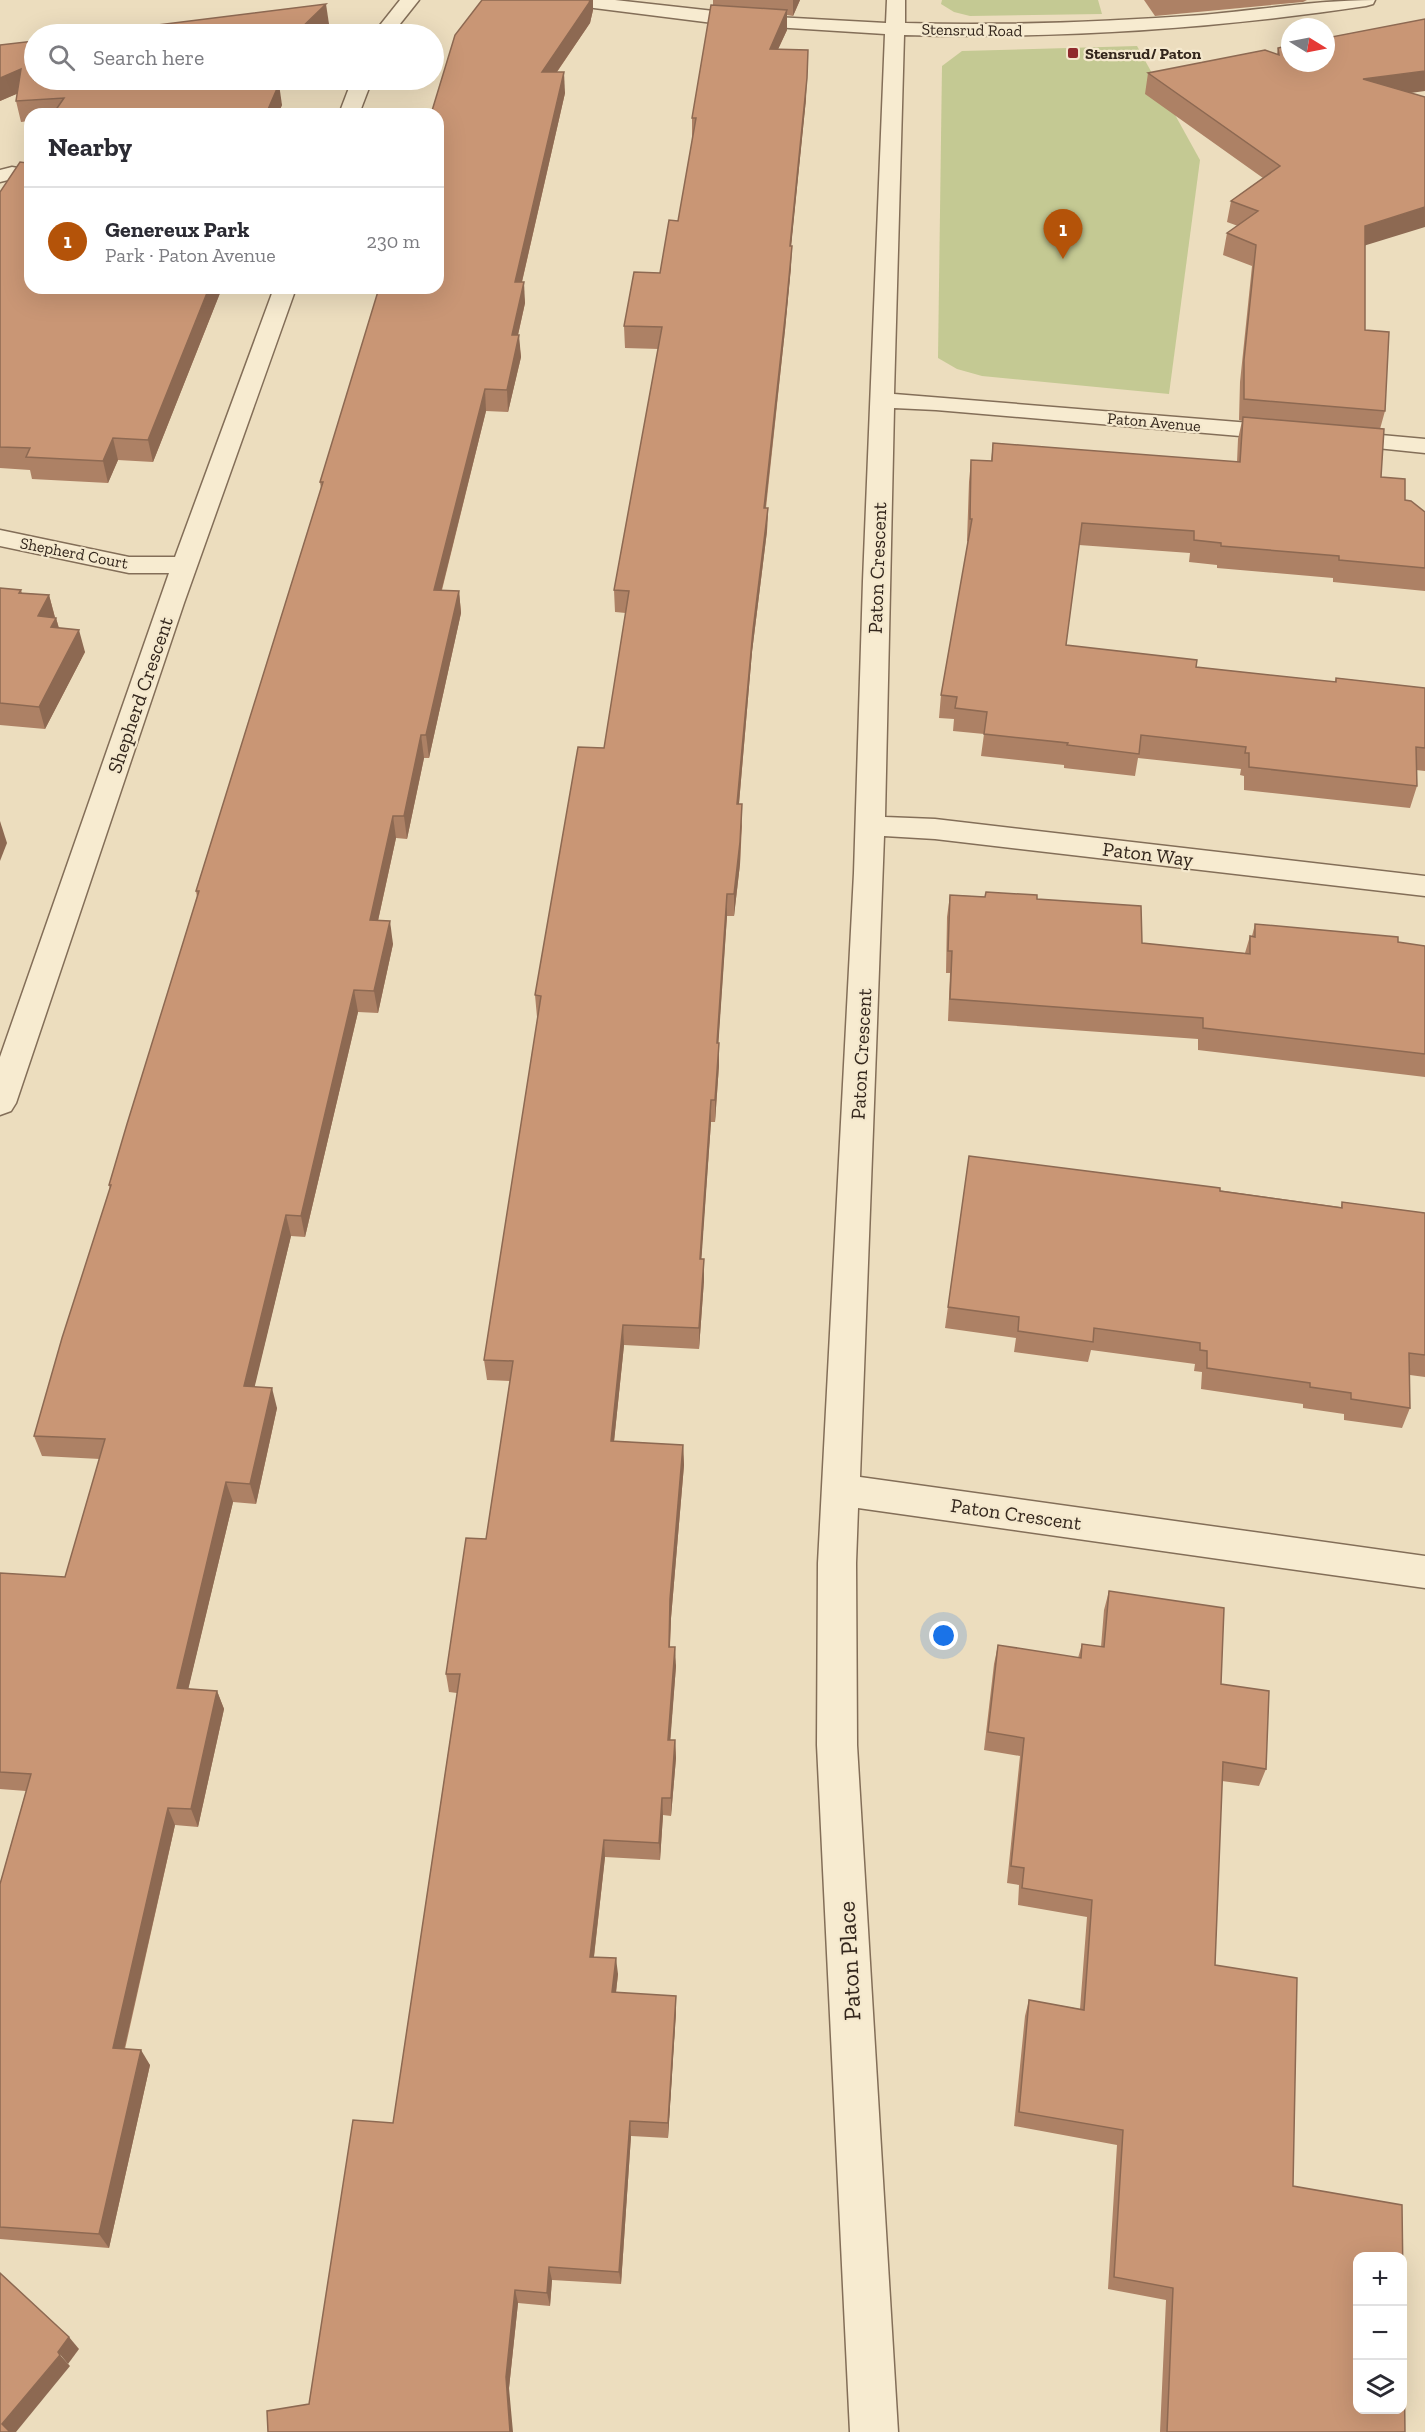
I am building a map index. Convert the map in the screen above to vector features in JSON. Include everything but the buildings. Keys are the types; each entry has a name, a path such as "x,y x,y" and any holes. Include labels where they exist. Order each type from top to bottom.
{"street":[{"path":"390,24 410,0"},
{"name":"Stensrud Road","path":"578,0 690,17 894,29 1032,31 1172,24 1278,13 1366,0"},
{"name":"Paton Crescent","path":"896,0 871,826 841,1490 1425,1572"},
{"path":"351,108 358,90"},
{"path":"0,176 12,173 24,175"},
{"name":"Shepherd Crescent","path":"2,1093 26,1031 185,565 283,294"},
{"name":"Paton Avenue","path":"883,401 936,403 1425,446"},
{"name":"Shepherd Court","path":"0,538 129,565 185,565"},
{"name":"Paton Way","path":"871,826 935,829 1425,886"},
{"name":"Paton Place","path":"841,1490 837,1563 837,1745 874,2432"}],"green space":[{"path":"942,0 1098,0 1102,14 970,16 954,12 941,4"},
{"path":"1137,46 1200,160 1169,394 982,376 957,369 938,358 942,66 962,51"}],"place":[{"name":"Stensrud/ Paton","path":"1073,53"},
{"name":"Genereux Park","path":"1063,259"}]}
